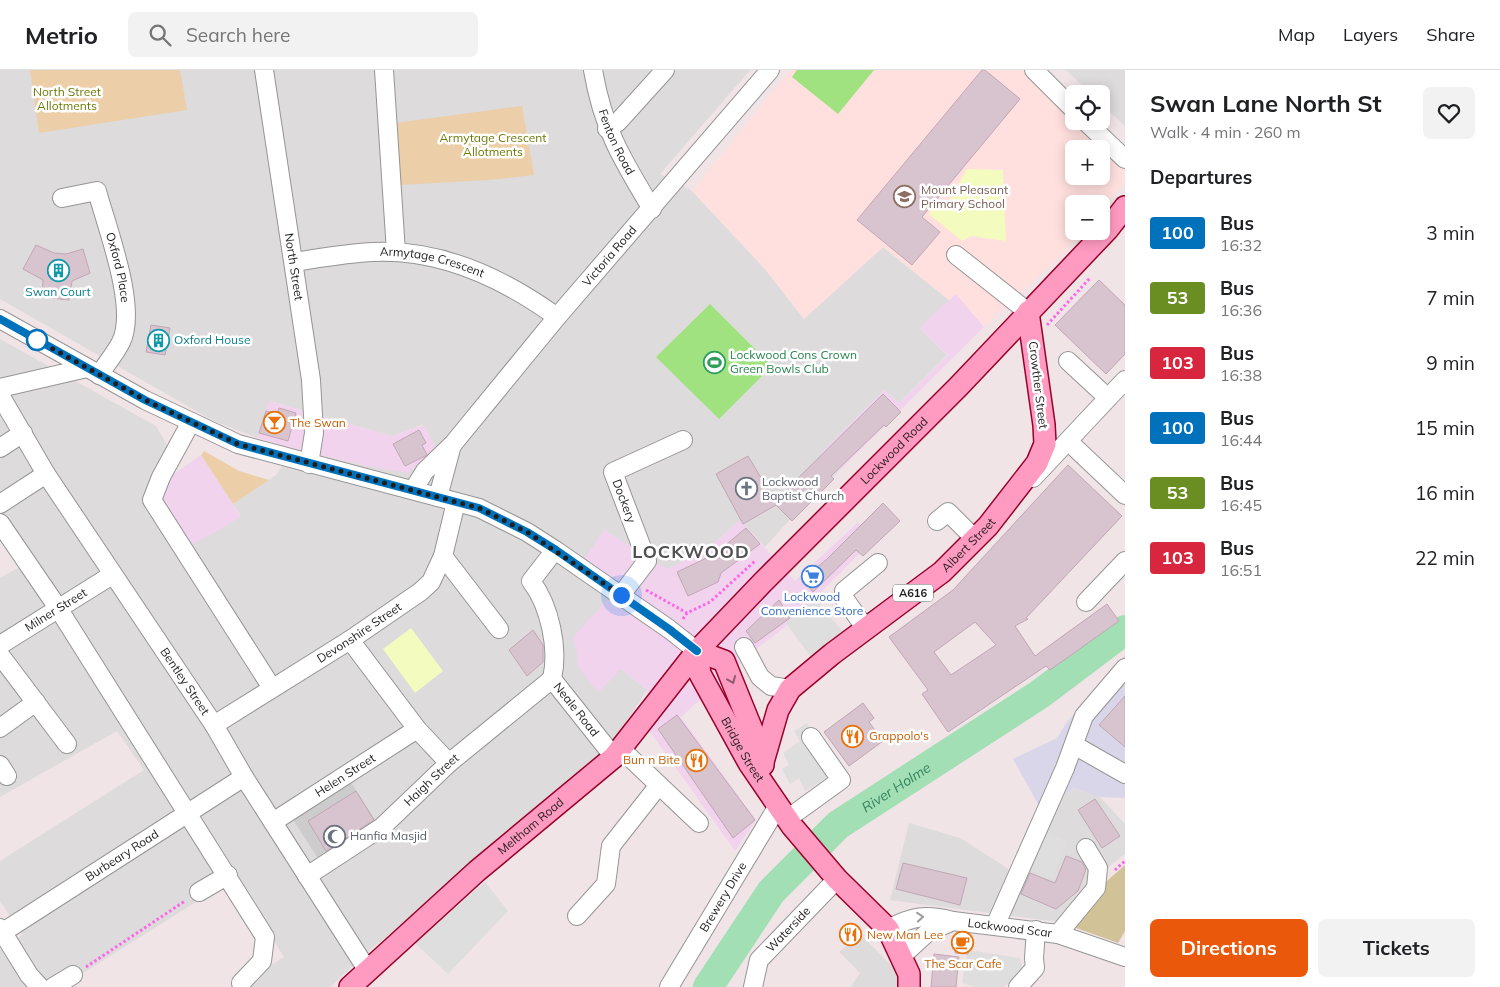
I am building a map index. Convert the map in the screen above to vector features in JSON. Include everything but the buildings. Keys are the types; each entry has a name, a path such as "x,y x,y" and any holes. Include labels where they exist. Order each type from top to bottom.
{"main road":[{"name":"Lockwood Road","path":"697,651 763,582 959,386 1108,228 1125,207"},
{"name":"Crowther Street","path":"1023,483 1037,463 1044,444 1028,312"},
{"name":"Albert Street","path":"763,762 786,688 942,572 975,539 1023,483"},
{"name":"Meltham Road","path":"350,987 477,871 617,753 697,651"},
{"name":"Bridge Street","path":"697,651 724,662 763,762 763,785 735,740 700,674 697,651"},
{"path":"763,785 786,817 833,873 888,929 909,974 909,987"}],"street":[{"name":"North Street","path":"264,70 314,407 314,433 309,464"},
{"path":"384,70 396,252"},
{"name":"Fenton Road","path":"593,70 607,128 624,163 652,209"},
{"path":"607,128 618,122 664,70"},
{"name":"Victoria Road","path":"413,490 425,471 453,444 557,317 770,70"},
{"path":"1034,70 1065,101"},
{"path":"1095,130 1125,158"},
{"name":"Oxford Place","path":"62,198 97,191 120,275 126,308 122,341 93,372"},
{"name":"Armytage Crescent","path":"294,262 373,252 396,252 437,258 491,276 557,317"},
{"path":"956,255 1028,312"},
{"path":"0,319 145,400 238,444 479,508 527,532 626,588 697,651"},
{"path":"1068,361 1108,398"},
{"path":"0,388 93,372"},
{"name":"Albert Street","path":"1023,483 1032,479 1125,380"},
{"name":"Bentley Street","path":"0,395 46,474 214,725 244,777 368,970"},
{"path":"191,422 161,477 152,500 272,688"},
{"path":"0,448 23,433"},
{"name":"Dockery","path":"626,588 647,561 613,472 683,440"},
{"path":"1068,441 1125,495"},
{"name":"Victoria Road","path":"438,498 453,444"},
{"path":"0,504 46,474"},
{"name":"Devonshire Street","path":"214,725 350,640 420,592 431,582 444,556 456,502"},
{"path":"937,521 948,512 975,539"},
{"path":"0,523 58,608 266,937 262,961 241,983"},
{"name":"Neale Road","path":"556,550 531,581 541,594 547,614 556,663 552,679 617,753 659,784 699,823"},
{"path":"444,556 499,629"},
{"path":"1086,602 1125,561"},
{"path":"866,628 844,598 844,591 878,563"},
{"name":"Milner Street","path":"0,645 112,575"},
{"path":"350,640 417,729 449,763"},
{"path":"744,647 760,677 771,686 786,688"},
{"path":"0,654 67,744"},
{"path":"995,926 1032,849 1084,716 1125,668"},
{"name":"Haigh Street","path":"307,876 382,827 449,763 552,679"},
{"name":"Albert Street","path":"766,712 786,688"},
{"path":"0,728 36,702"},
{"name":"Helen Street","path":"273,822 417,729"},
{"path":"1074,745 1125,774"},
{"path":"786,817 840,780 816,747"},
{"name":"Burbeary Road","path":"1,931 189,814 244,777"},
{"path":"577,916 606,884 612,846 659,784"},
{"name":"Brewery Drive","path":"669,987 786,817"},
{"path":"1058,934 1096,888 1098,868 1086,848"},
{"name":"Waterside","path":"753,987 759,960 833,873"},
{"path":"198,892 228,875"},
{"path":"888,929 910,918 933,916 953,921"},
{"name":"Lockwood Scar","path":"902,956 928,932 953,921 1058,934 1124,955"},
{"path":"1018,987 1035,968 1036,930"},
{"path":"1,931 29,975 40,987"},
{"path":"54,987 74,975"}],"path":[{"path":"1031,337 1051,322 1096,270"},
{"path":"626,588 687,613"},
{"path":"74,975 198,892"}],"shaded area":[{"path":"0,70 750,70 660,174 692,191 765,269 804,319 883,247 949,300 920,328 947,355 899,403 884,390 821,453 839,471 816,491 765,547 740,520 704,552 667,569 604,530 620,585 608,600 621,669 647,690 602,758 370,950 330,987 236,987 284,957 234,878 61,987 0,987 0,950 22,935 0,901 0,861 144,770 117,731 0,797 0,578 34,559 0,511 0,339 156,426 177,462 157,498 241,516 233,504 276,475 294,449 367,466 437,450 422,425 392,436 270,401 257,438 214,421 0,299"},
{"name":"Mount Pleasant Primary School","path":"790,70 1023,70 1065,111 1065,130 1084,130 1094,140 1065,140 1065,185 1110,185 1110,155 1125,170 1125,182 1110,200 1110,195 1065,195 1065,240 1076,240 984,327 956,294 949,300 883,247 804,319 765,269 692,191"},
{"path":"1066,70 1125,70 1125,126 1110,112 1110,85 1082,85"},
{"path":"956,293 984,327 839,471 821,453 884,390 899,403 948,355 920,328"},
{"path":"269,401 392,436 424,425 437,450 408,473 367,466 294,449 257,438"},
{"path":"201,455 241,517 190,546 157,498 168,478"},
{"path":"740,520 795,581 858,522 873,540 791,622 754,651 681,717 756,820 735,851 649,730 647,690 621,669 598,693 579,668 574,636 620,586 583,561 604,530 667,569 704,552"},
{"path":"815,599 844,633 811,657 786,623"},
{"path":"1125,655 1125,798 1100,797 1074,788 1043,813 1013,759 1057,738 1067,722"},
{"path":"807,723 832,775 805,791 799,778 790,784 782,769 789,765 783,753 800,741 794,731"},
{"path":"350,781 379,826 321,863 292,818"},
{"path":"1074,788 1100,797 1125,824 1125,854 1111,865 1059,922 890,900 909,823 960,838 1021,877 1050,808"},
{"path":"1042,831 1067,841 1052,879 1028,869"},
{"path":"1125,865 1125,931 1118,943 1068,925 1090,896"},
{"path":"485,882 508,911 448,974 415,943"},
{"path":"861,935 913,987 851,987 860,973 839,952"},
{"path":"968,950 1020,958 1024,975 1003,987 975,987 962,983"}],"green space":[{"name":"North Street Allotments","path":"30,70 180,70 187,110 39,133"},
{"path":"797,70 874,70 838,114 792,77"},
{"name":"Armytage Crescent Allotments","path":"522,106 534,175 489,180 399,185 395,123"},
{"path":"967,169 1003,170 1006,241 971,236 962,241 929,214 936,204 947,204"},
{"name":"Lockwood Cons Crown Green Bowls Club","path":"710,304 772,366 719,419 656,357"},
{"path":"204,451 239,471 269,480 233,504 201,455"},
{"path":"411,628 443,671 415,693 383,649"}],"waterway":[{"name":"River Holme","path":"708,987 771,892 838,825 1040,694 1125,630"}],"bus line":[{"name":"100","path":"0,319 145,400 238,444 479,508 527,532 556,550 669,629 697,651"}],"place":[{"name":"Mount Pleasant Primary School","path":"905,197"},
{"name":"Swan Court","path":"58,271"},
{"name":"Oxford House","path":"158,340"},
{"name":"Lockwood Cons Crown Green Bowls Club","path":"714,362"},
{"name":"The Swan","path":"274,423"},
{"name":"Lockwood Baptist Church","path":"746,489"},
{"name":"Lockwood Convenience Store","path":"812,576"},
{"name":"Grappolo's","path":"853,736"},
{"name":"Bun n Bite","path":"696,760"},
{"name":"Hanfia Masjid","path":"334,836"},
{"name":"New Man Lee","path":"851,935"},
{"name":"The Scar Cafe","path":"963,943"}],"district":[{"name":"LOCKWOOD","path":"691,552"}],"route":[{"path":"37,340 145,400 238,444 479,508 527,532 621,595"}]}
